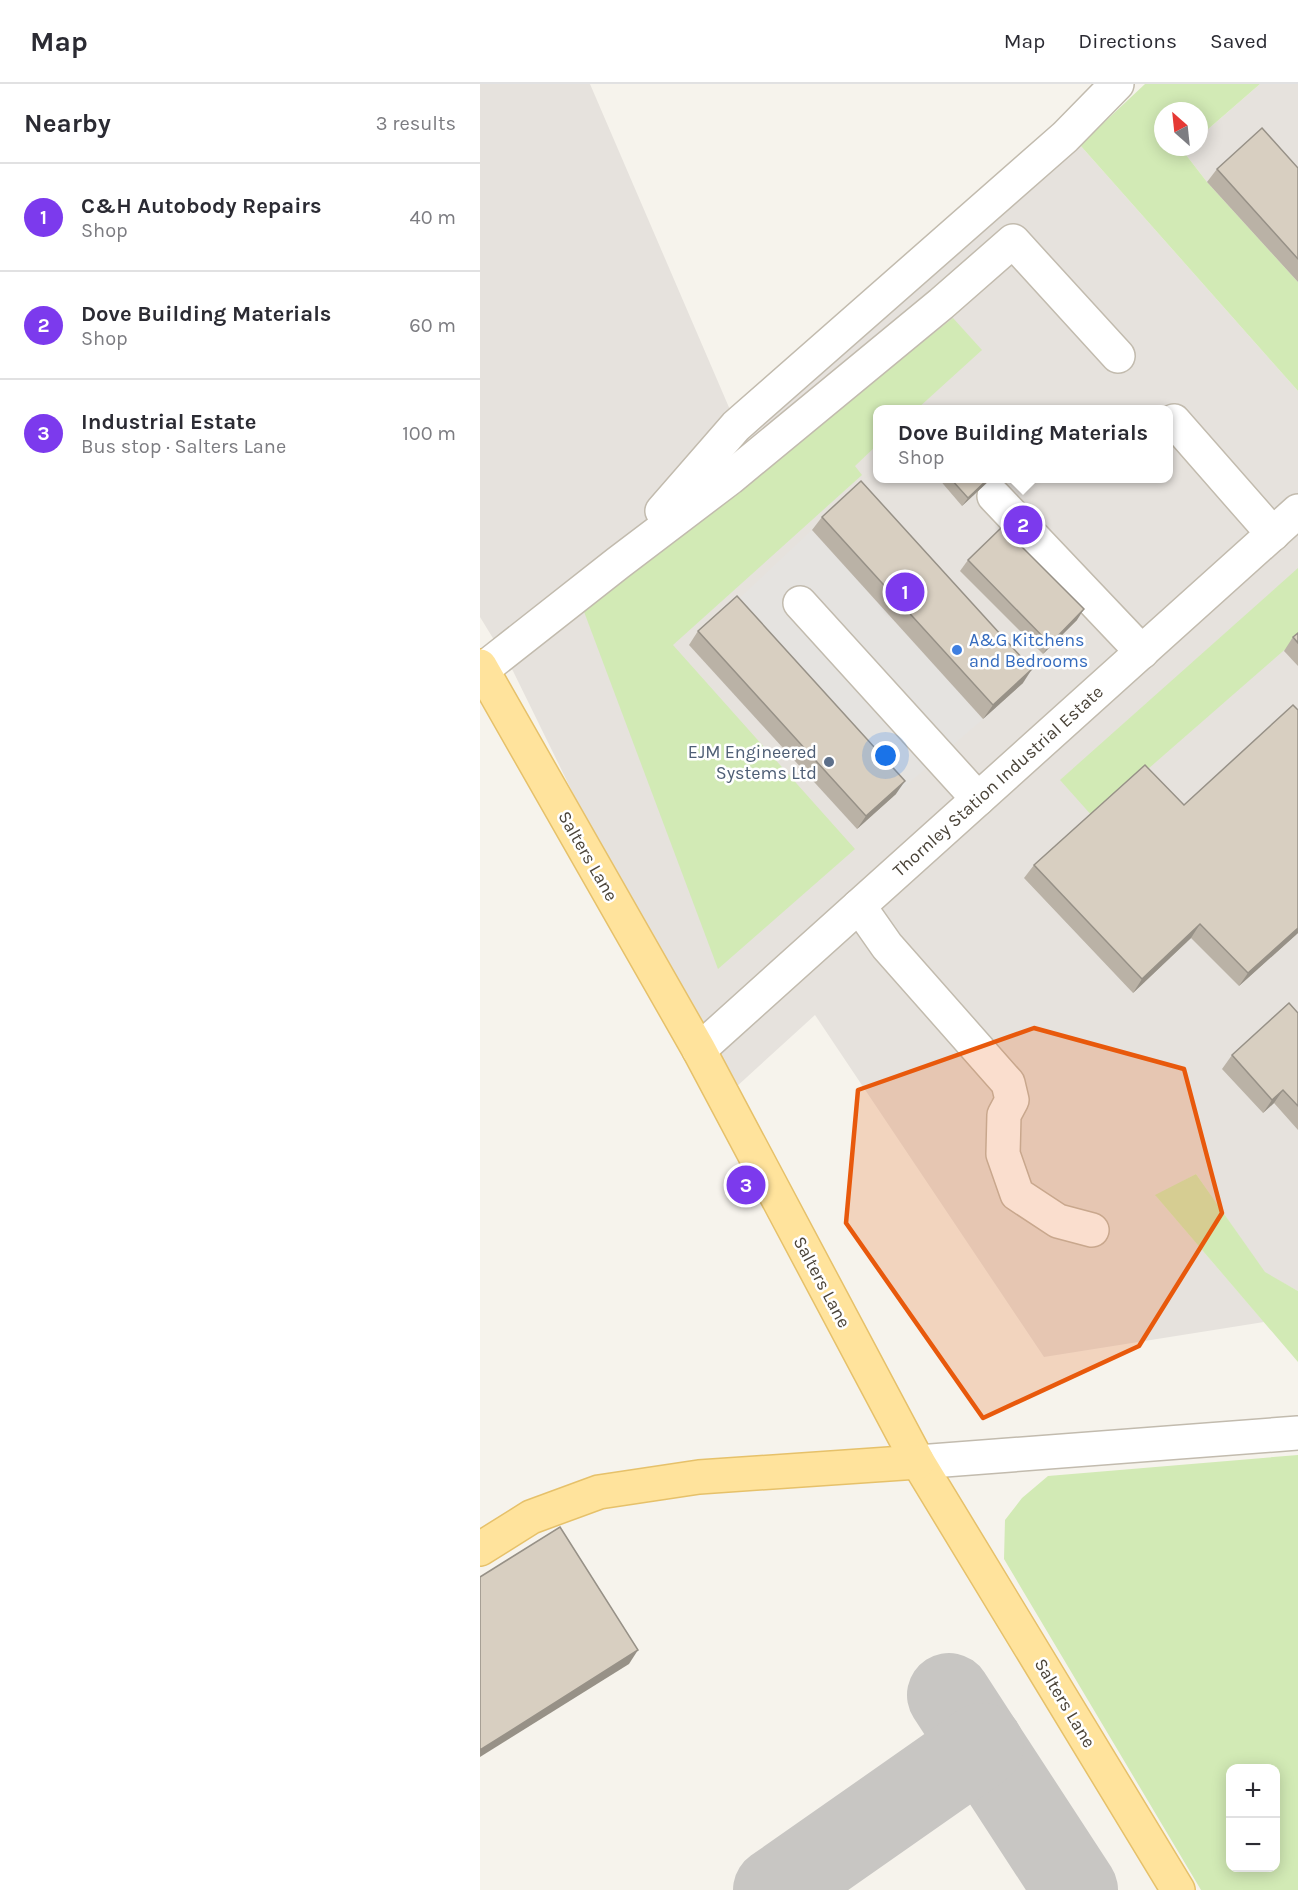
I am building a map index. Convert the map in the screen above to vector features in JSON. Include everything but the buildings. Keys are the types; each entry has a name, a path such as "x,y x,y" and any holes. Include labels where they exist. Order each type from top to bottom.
{"main road":[{"name":"Salters Lane","path":"481,668 699,1050 918,1462 1178,1890"},
{"path":"480,1549 531,1517 599,1492 699,1477 918,1462"}],"lane":[{"path":"618,562 736,426 1065,137 1118,84"},
{"path":"481,668 730,478 941,304 1012,241 1118,356"},
{"path":"1174,421 1273,534"},
{"path":"994,496 1142,652"},
{"name":"Thornley Station Industrial Estate","path":"699,1050 1298,511"},
{"path":"800,603 978,799"},
{"path":"859,906 886,946 1008,1083 1012,1100 1004,1115 1003,1154 1017,1194 1058,1221 1092,1230"},
{"path":"918,1462 1298,1433"}],"highlighted area":[{"path":"1034,1028 1184,1069 1222,1213 1139,1346 983,1418 846,1223 858,1090"}],"shaded area":[{"path":"480,84 590,84 737,426 1080,145 1298,391 1298,1291 1265,1273 1196,1174 1156,1196 1264,1322 1044,1357 815,1015 724,1098 513,671 480,617"},
{"path":"1260,84 1298,84 1298,282 1207,182 1187,156 1208,156 1208,129"},
{"path":"812,530 983,719 896,794 728,609"}],"green space":[{"path":"1145,84 1260,84 1208,129 1208,102 1154,102 1154,156 1187,156 1207,182 1298,282 1298,391 1080,145"},
{"path":"953,318 982,350 921,405 873,405 873,449 855,466 862,475 673,645 855,849 718,969 583,609"},
{"path":"1298,568 1298,638 1093,817 1060,780"},
{"path":"1196,1174 1265,1272 1298,1291 1298,1362 1155,1195"},
{"path":"1298,1455 1298,1890 1201,1890 1004,1559 1005,1520 1022,1498 1048,1476"}],"taxiway":[{"path":"949,1695 1076,1890"},
{"path":"775,1890 982,1745"}],"place":[{"name":"Dove Building Materials","path":"1023,525"},
{"name":"C&H Autobody Repairs","path":"905,592"},
{"name":"A&G Kitchens and Bedrooms","path":"957,650"},
{"name":"EJM Engineered Systems Ltd","path":"829,762"},
{"name":"Industrial Estate","path":"746,1185"}]}
